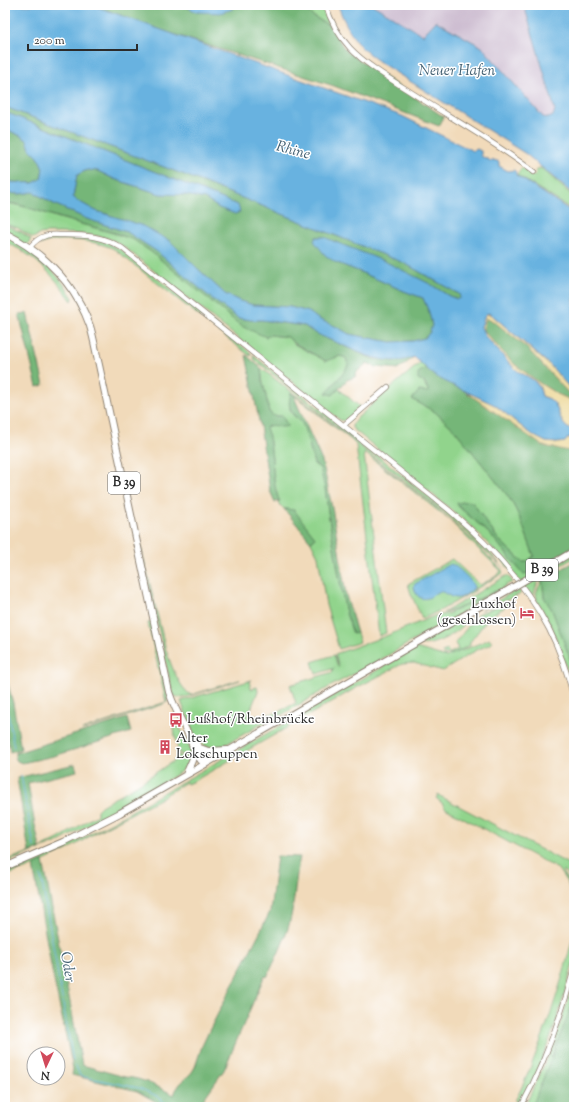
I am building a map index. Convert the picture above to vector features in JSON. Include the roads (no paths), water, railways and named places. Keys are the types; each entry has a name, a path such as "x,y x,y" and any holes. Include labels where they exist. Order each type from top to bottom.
{"main road":[{"name":"B 39","path":"5,233 30,247 48,262 59,274 69,286 82,307 90,327 169,692 177,714 188,736 205,758 205,764"},
{"name":"B 39","path":"205,764 574,551"},
{"name":"B 39","path":"197,749 210,751 229,750"},
{"path":"186,775 197,749"},
{"path":"5,867 78,835 205,764"}],"street":[{"path":"326,5 333,23 349,47 362,59 400,85 504,150 534,172"},
{"path":"30,247 40,238 50,235 98,237 118,245 130,253 455,515 476,534 501,561 539,612 558,649 574,698"},
{"path":"344,425 388,387"},
{"path":"521,1107 540,1070 553,1038 566,1001 574,969"}],"water":[{"name":"Rhine","path":"5,5 92,5 402,116 473,151 477,149 481,151 481,156 491,161 498,161 499,166 508,171 514,170 516,175 574,213 574,393 550,365 492,315 488,313 485,315 481,327 485,336 513,367 534,381 540,389 542,396 550,399 554,403 563,423 571,430 574,429 574,440 569,437 565,442 557,443 546,442 536,437 495,405 435,376 414,357 398,361 373,358 326,338 305,326 238,318 211,298 156,251 127,232 87,219 54,204 33,192 20,194 5,192 5,185 9,182 33,183 41,179 43,168 38,157 30,149 27,140 5,129 5,113 238,205 240,212 235,214 219,208 205,199 186,195 160,194 114,179 98,171 87,170 77,175 73,197 96,211 141,225 170,241 225,294 240,301 253,305 290,307 309,312 318,319 349,334 391,342 413,341 425,338 430,332 432,325 429,312 423,298 335,262 325,255 314,241 316,237 324,237 384,261 430,284 449,296 457,299 460,298 459,294 404,263 185,175 5,107"},
{"path":"184,5 228,5 233,9 220,13 196,12"},
{"name":"Neuer Hafen","path":"338,5 373,5 423,35 436,21 482,47 543,117 549,118 553,116 555,110 524,5 574,5 574,195 526,154 384,65 366,52 351,33"},
{"path":"451,564 468,578 473,584 473,589 464,596 458,598 452,597 443,592 436,593 425,599 418,596 414,588 415,584"}],"waterway":[{"path":"5,696 14,747"},
{"path":"21,775 34,847"},
{"name":"Oder","path":"41,876 73,1061"},
{"name":"Oder","path":"76,1066 80,1076 139,1088 157,1096 171,1107"}],"place":[{"name":"Luxhof (geschlossen)","path":"527,613"},
{"name":"Lußhof/Rheinbrücke","path":"176,720"},
{"name":"Alter Lokschuppen","path":"165,747"}]}
